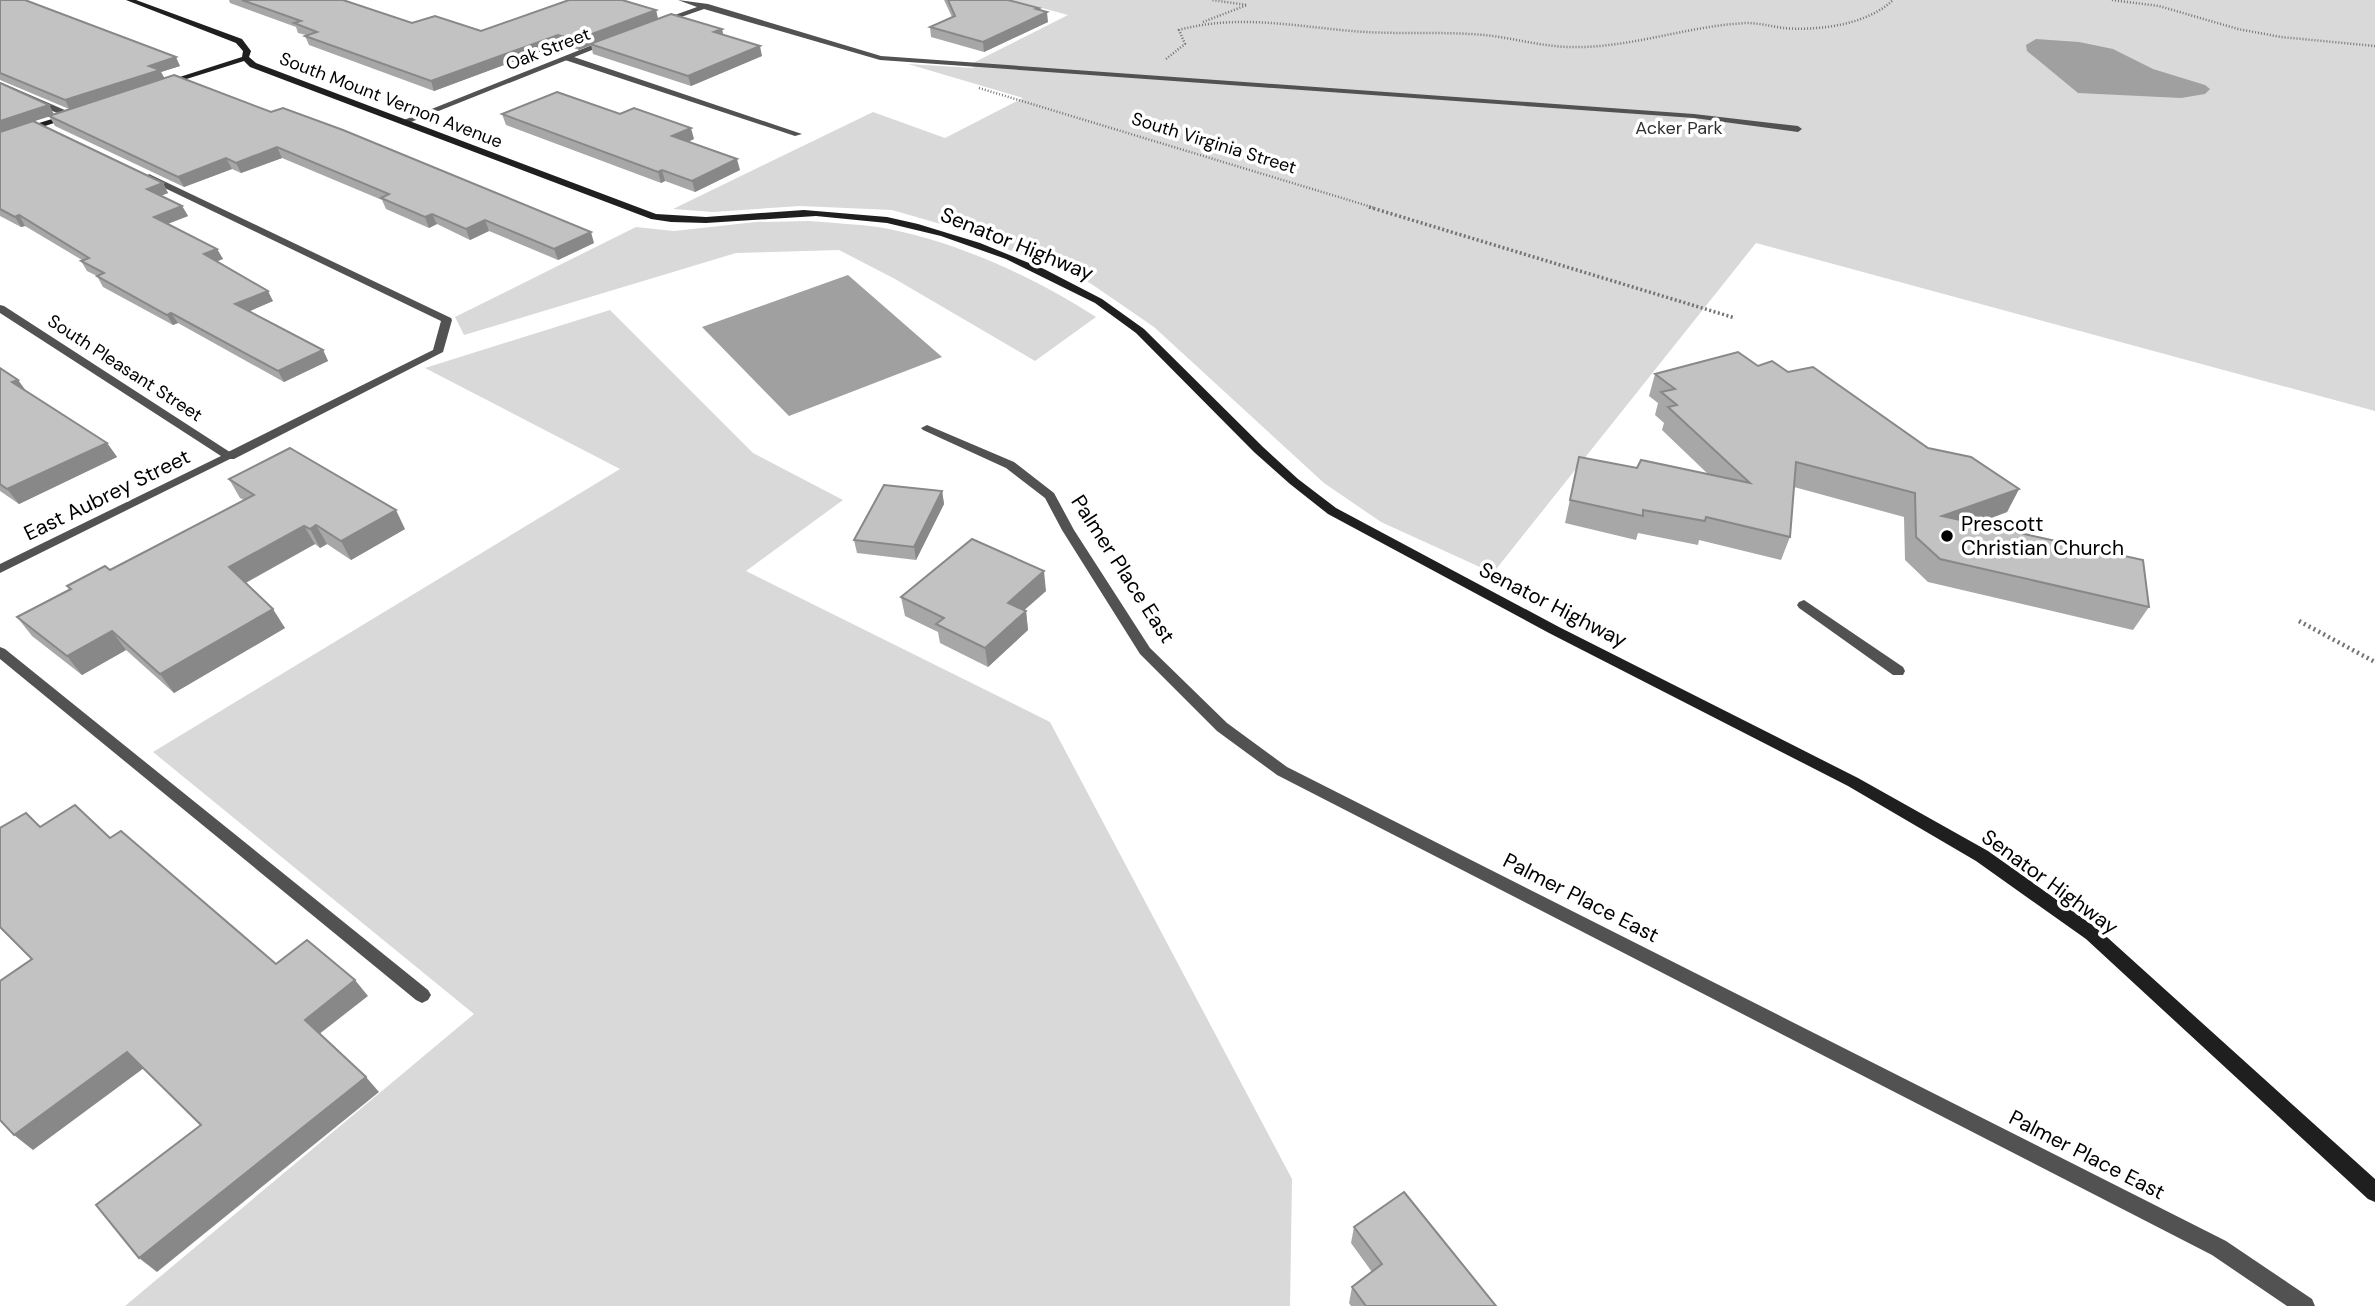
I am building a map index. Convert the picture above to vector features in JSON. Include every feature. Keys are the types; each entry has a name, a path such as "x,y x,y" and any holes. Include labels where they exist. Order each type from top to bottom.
{"street":[{"name":"South Mount Vernon Avenue","path":"130,0 239,41 247,51 246,58 253,65 654,217"},
{"path":"682,0 880,58 1694,116 1798,129"},
{"path":"655,25 705,6"},
{"name":"Oak Street","path":"403,122 618,39"},
{"path":"158,87 246,58"},
{"path":"568,58 798,134"},
{"path":"0,84 71,116"},
{"path":"0,138 83,112"},
{"path":"40,125 52,131"},
{"name":"East Aubrey Street","path":"0,569 438,352 447,320 139,173"},
{"name":"Senator Highway","path":"654,217 697,221 803,214 887,220 920,227 969,244 1037,270 1095,299 1123,317 1146,337 1268,460 1300,489 1332,511 1542,624 1853,782 1982,856 2092,934 2375,1192"},
{"name":"South Pleasant Street","path":"0,308 230,456"},
{"name":"Palmer Place East","path":"927,428 1010,464 1050,496 1068,530 1145,651 1222,727 1282,771 2219,1248 2305,1306"},
{"path":"1804,605 1898,671"},
{"path":"0,652 422,995"}],"path":[{"path":"1179,30 1247,5 1212,0"},
{"path":"1179,30 1216,22 1260,22 1395,34 1483,35 1567,47 1611,47 1665,38 1707,26 1754,23 1787,28 1854,21 1886,9 1893,0"},
{"path":"2112,0 2159,6 2238,29 2281,37 2375,46"},
{"path":"1167,77 1164,61 1185,44 1179,30"},
{"name":"South Virginia Street","path":"974,86 1735,318"},
{"path":"2299,621 2375,662"}],"green space":[{"name":"Acker Park","path":"1012,0 2375,0 2375,411 1756,243 1493,573 1381,522 1324,483 1154,327 1090,283 958,229 892,210 800,206 713,212 673,209 873,112 945,138 1023,98 908,64 975,68 969,65 1068,15"},
{"path":"809,221 878,227 934,240 1019,274 1096,317 1035,361 895,279 839,250 736,253 464,335 455,317 636,227 674,231 756,222"},
{"path":"610,310 753,453 843,500 746,571 1050,722 1292,1179 1290,1306 125,1306 474,1014 153,752 620,469 425,368"}],"shaded area":[{"path":"2036,39 2079,42 2113,49 2153,69 2205,85 2210,89 2205,94 2181,98 2078,93 2027,51 2026,45"},
{"path":"848,275 942,357 789,416 702,327"}],"building":[{"path":"0,0 25,0 176,57 149,66 160,70 65,100 0,73"},
{"path":"242,0 343,0 412,23 435,16 481,31 569,0 622,0 656,10 576,40 558,35 431,81 305,36 317,32 294,23 301,21"},
{"path":"948,0 1008,0 1047,12 983,42 930,27 955,16"},
{"path":"671,14 722,29 714,32 760,46 688,76 590,44"},
{"path":"174,75 271,112 283,108 343,130 591,232 554,249 485,220 466,229 432,214 425,217 381,198 389,194 277,147 236,163 226,158 178,177 49,116"},
{"path":"0,83 49,105 0,121"},
{"path":"557,92 620,114 634,108 691,128 672,136 737,159 692,181 662,170 658,172 502,114"},
{"path":"33,121 163,183 147,189 182,206 154,217 217,249 204,254 268,291 235,304 323,350 278,371 97,276 104,273 81,261 89,258 19,215 15,217 0,209 0,132"},
{"path":"1738,352 1758,366 1772,361 1788,372 1813,367 1928,448 1971,457 2019,489 1942,516 2143,560 2149,607 1940,559 1916,537 1915,493 1796,462 1790,537 1706,517 1705,521 1643,510 1643,516 1570,500 1579,457 1637,468 1641,460 1750,483 1668,407 1677,405 1661,392 1675,389 1655,374"},
{"path":"0,368 18,380 12,382 107,443 7,489 0,484"},
{"path":"290,448 396,510 341,541 316,525 310,529 304,526 229,567 273,609 160,674 112,631 67,656 17,617 71,589 67,586 105,566 110,570 254,495 229,479"},
{"path":"884,485 942,491 914,547 854,540"},
{"path":"972,539 1044,571 1008,603 1026,611 985,648 936,624 944,618 901,597"},
{"path":"75,805 110,838 121,831 276,964 307,940 355,980 305,1020 366,1077 139,1258 96,1205 201,1125 127,1052 14,1135 0,1120 0,981 32,959 0,927 0,828 26,813 40,827"},
{"path":"1404,1192 1496,1306 1366,1306 1352,1287 1382,1264 1354,1227"}],"place":[{"name":"Prescott Christian Church","path":"1947,536"}]}
